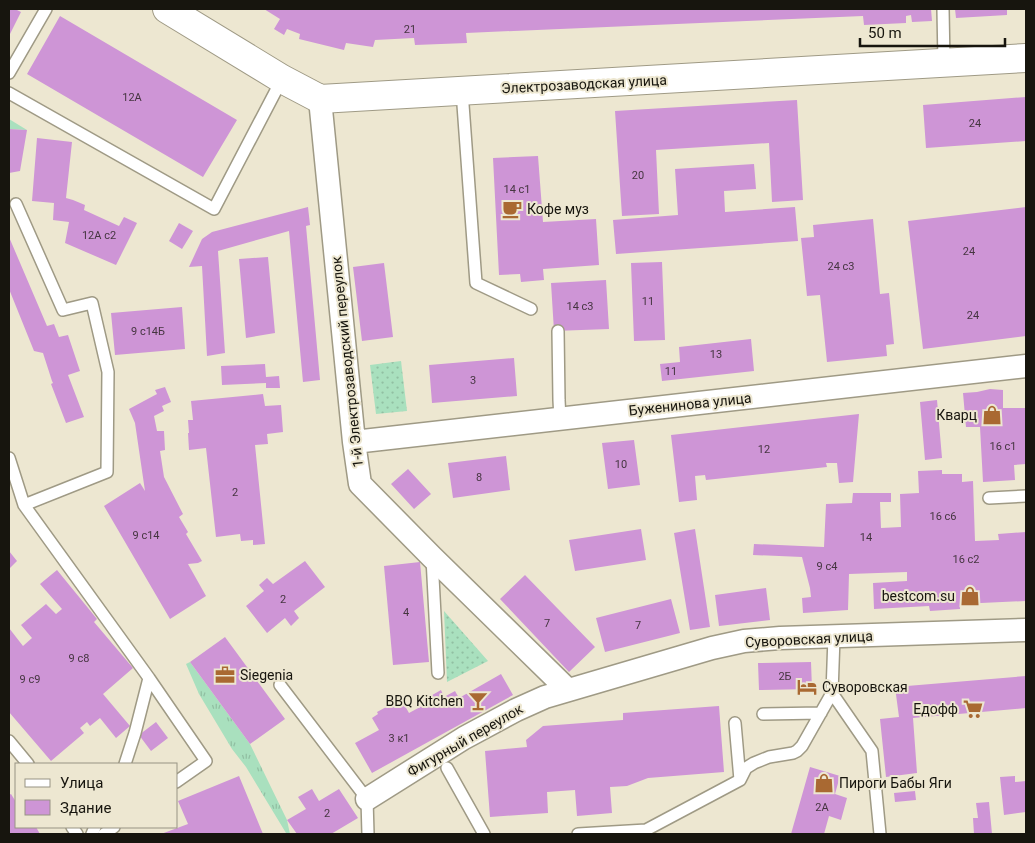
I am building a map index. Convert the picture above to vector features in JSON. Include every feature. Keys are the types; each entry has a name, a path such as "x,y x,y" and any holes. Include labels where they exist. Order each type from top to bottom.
{"street":[{"path":"167,9 282,79 320,99"},
{"name":"Электрозаводская улица","path":"320,99 1026,58"},
{"name":"1-й Электрозаводский переулок","path":"320,99 354,442 360,484 568,690"},
{"name":"Буженинова улица","path":"354,442 1026,366"},
{"name":"Суворовская улица","path":"568,690 712,648 744,641 780,638 1026,630"},
{"name":"Фигурный переулок","path":"367,799 472,733 545,697 568,690"}],"lane":[{"path":"9,73 46,9"},
{"path":"942,9 944,63"},
{"path":"9,93 214,209 282,79"},
{"path":"462,91 476,283 531,309"},
{"path":"16,204 63,310 92,303 108,372 107,472 24,505"},
{"path":"558,331 560,418"},
{"path":"9,458 24,505 149,678 206,761 178,781"},
{"path":"988,498 1026,496"},
{"path":"432,557 438,674"},
{"path":"578,834 646,830 740,780 746,768 754,763 769,757 797,751 802,746 832,693 834,637"},
{"path":"125,763 135,734 149,678"},
{"path":"280,685 367,799 368,834"},
{"path":"832,693 872,751 880,834"},
{"path":"763,714 821,713"},
{"path":"734,723 740,780"},
{"path":"9,741 27,763"},
{"path":"447,768 484,834"}],"green space":[{"path":"9,119 27,130 9,129"},
{"path":"401,361 407,411 376,414 370,365"},
{"path":"444,611 488,661 447,682"},
{"path":"190,662 250,744 287,820 290,834 286,833 199,694 186,664"}],"building":[{"path":"9,9 21,12 9,36"},
{"path":"264,9 931,9 932,21 912,22 911,15 906,16 906,23 864,25 863,16 466,33 467,43 415,45 414,38 375,40 373,47 346,43 344,50 299,39 300,34 287,29 284,35 274,29 280,19"},
{"path":"955,9 1007,9 1007,15 956,18"},
{"path":"60,16 237,120 203,177 27,74"},
{"path":"1026,97 1026,141 926,148 923,105"},
{"path":"797,100 803,200 772,202 769,143 656,150 659,214 622,216 615,111"},
{"path":"9,129 27,130 20,171 9,173"},
{"path":"37,138 72,142 66,198 85,205 84,210 119,226 124,217 137,223 116,265 65,243 69,222 53,220 54,203 32,201"},
{"path":"538,156 543,222 596,219 599,265 543,269 544,280 521,282 520,274 499,275 493,158"},
{"path":"754,164 756,189 724,191 725,212 795,207 798,241 616,254 613,220 678,215 675,169"},
{"path":"308,207 310,225 306,226 320,380 303,382 289,231 218,251 225,353 207,356 202,266 189,267 202,239 212,232"},
{"path":"1026,207 1026,336 923,349 908,221"},
{"path":"873,219 880,294 889,293 894,344 886,345 887,356 827,362 820,295 807,296 801,238 814,237 813,225"},
{"path":"179,223 193,231 182,249 169,241"},
{"path":"9,237 47,326 54,324 59,337 68,335 80,371 68,375 84,417 66,423 51,384 53,383 43,353 34,351 9,289"},
{"path":"268,257 275,333 246,338 239,259"},
{"path":"662,262 665,340 634,341 631,263"},
{"path":"384,263 393,337 362,341 353,267"},
{"path":"606,280 609,329 554,331 551,283"},
{"path":"182,307 185,349 115,355 111,313"},
{"path":"751,339 754,371 662,381 660,364 680,362 679,347"},
{"path":"514,358 517,396 432,403 429,365"},
{"path":"265,364 266,377 279,376 280,388 266,388 266,383 222,385 221,366"},
{"path":"165,387 171,402 162,406 164,411 154,416 157,431 164,431 165,450 160,451 164,477 183,514 179,517 188,532 186,534 202,561 188,564 206,596 170,619 104,506 140,483 145,491 135,423 129,409 157,394 155,390"},
{"path":"990,389 1003,390 1003,408 1026,408 1026,464 1014,465 1015,480 983,482 980,427 966,427 963,393"},
{"path":"263,394 265,406 281,405 283,432 267,434 268,444 255,445 265,544 253,545 253,540 241,541 240,534 216,537 206,448 189,450 188,420 193,420 191,401"},
{"path":"937,400 942,458 925,460 920,402"},
{"path":"859,414 853,482 839,483 837,463 826,463 827,467 706,480 705,475 695,476 697,500 679,502 671,435"},
{"path":"634,440 640,485 608,489 602,443"},
{"path":"506,456 510,490 453,498 448,463"},
{"path":"408,469 431,494 414,509 391,484"},
{"path":"942,470 942,474 962,474 962,482 973,481 975,541 999,540 998,534 1026,532 1026,601 960,604 960,609 930,611 929,606 874,609 873,583 907,581 907,572 849,574 848,610 803,613 802,598 811,597 802,557 753,555 754,544 824,547 826,504 852,503 853,493 891,493 891,502 880,502 881,528 901,527 900,494 919,493 918,471"},
{"path":"641,529 646,560 575,571 569,540"},
{"path":"695,529 710,627 690,630 674,533"},
{"path":"9,551 17,561 9,569"},
{"path":"305,561 325,587 294,611 299,618 291,626 285,618 267,633 246,606 264,591 259,585 267,578 273,584"},
{"path":"420,562 429,662 393,665 384,566"},
{"path":"57,570 97,619 94,622 133,668 103,694 130,726 116,738 100,718 90,726 87,722 80,728 84,733 51,761 9,712 9,628 23,646 32,638 21,625 46,604 56,614 62,609 40,584"},
{"path":"525,575 595,647 569,672 500,599"},
{"path":"766,588 770,620 719,626 715,595"},
{"path":"671,599 680,633 605,652 596,618"},
{"path":"225,637 285,719 250,744 190,662"},
{"path":"811,662 812,689 759,690 758,663"},
{"path":"501,674 513,695 372,773 355,743 379,730 372,718 378,714 377,712 401,699 409,713 422,706 420,702 441,690 444,697 455,691 459,698"},
{"path":"1026,676 1026,708 913,718 917,773 886,777 880,719 899,717 895,687"},
{"path":"719,706 724,772 648,778 627,786 610,787 612,813 577,816 575,790 547,792 548,813 490,817 485,751 527,747 526,740 543,726 623,720 623,713"},
{"path":"156,722 168,738 151,751 139,735"},
{"path":"810,767 840,776 835,794 847,798 841,820 829,816 824,834 791,834"},
{"path":"239,776 263,834 161,834 188,824 178,801"},
{"path":"1015,776 1015,782 1026,781 1026,812 1004,815 1000,777"},
{"path":"312,789 319,801 339,789 358,818 331,834 297,834 287,820 306,809 298,797"},
{"path":"915,791 916,800 895,802 894,793"},
{"path":"11,794 15,800 15,828 37,828 40,834 9,834 9,795"},
{"path":"989,802 992,834 974,834 973,818 978,818 976,803"}],"place":[{"name":"Кофе муз","path":"512,209"},
{"name":"Кварц","path":"992,415"},
{"name":"bestcom.su","path":"970,596"},
{"name":"Siegenia","path":"225,675"},
{"name":"Суворовская","path":"807,687"},
{"name":"BBQ Kitchen","path":"478,701"},
{"name":"Едофф","path":"973,709"},
{"name":"Пироги Бабы Яги","path":"824,783"}]}
